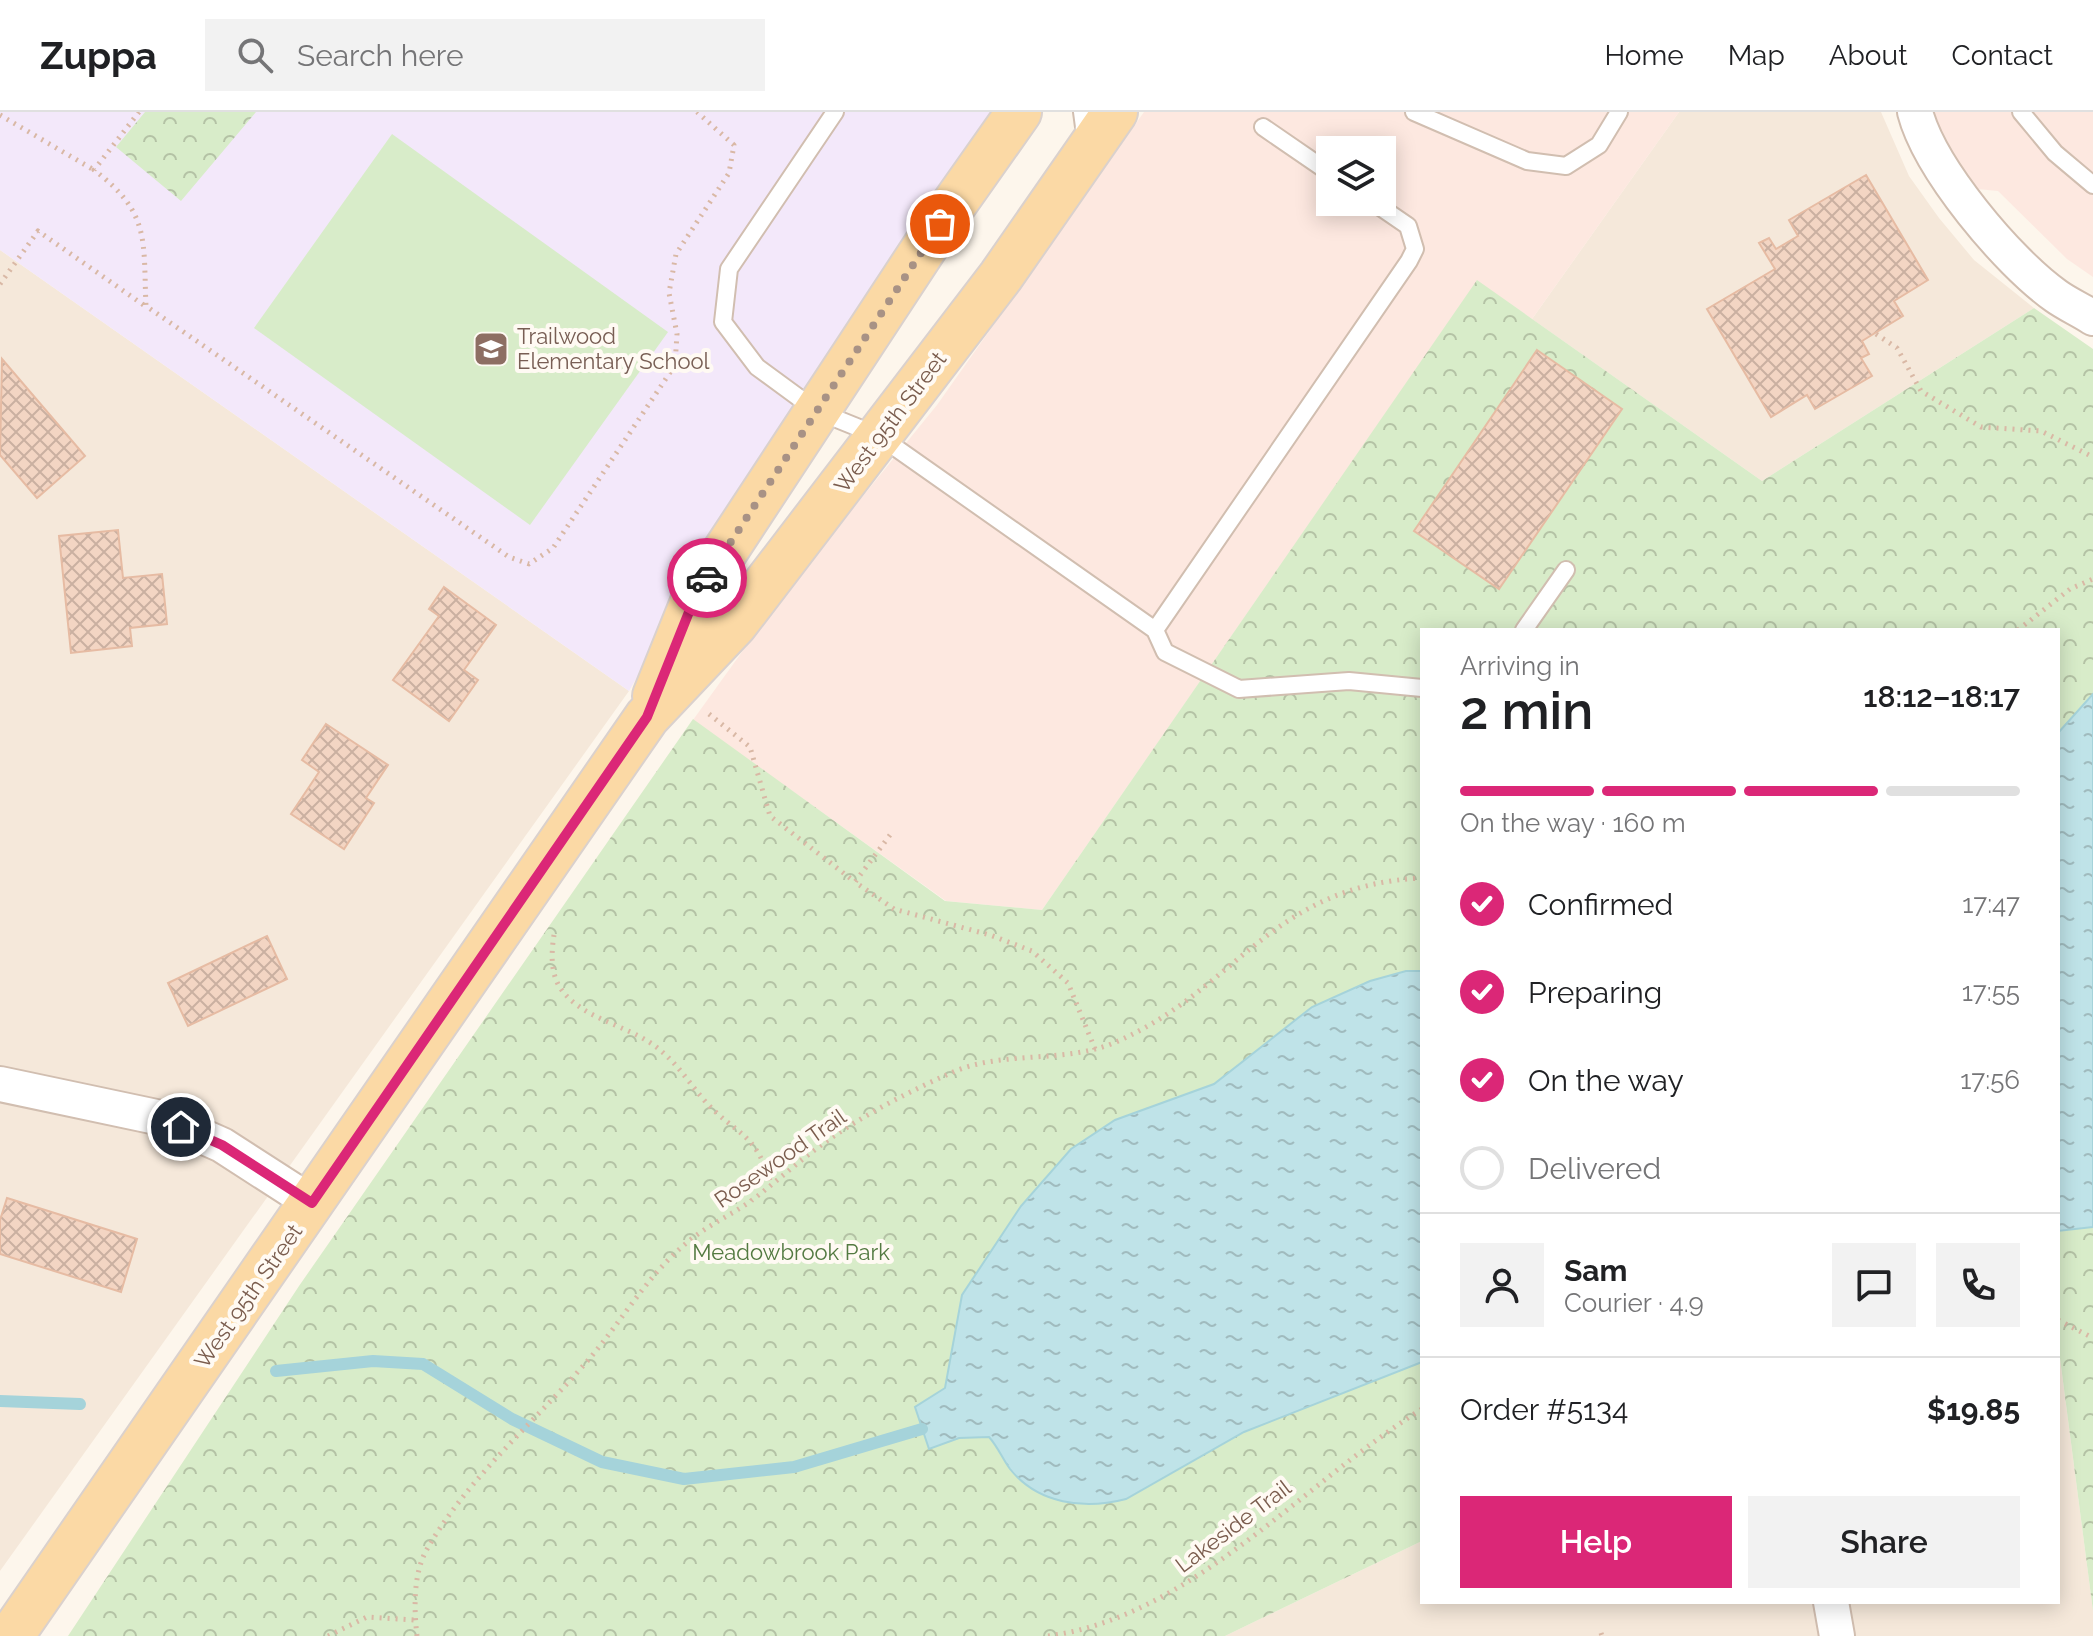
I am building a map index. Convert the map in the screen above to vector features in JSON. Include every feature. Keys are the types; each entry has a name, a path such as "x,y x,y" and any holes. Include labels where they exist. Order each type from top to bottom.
{"main road":[{"name":"West 95th Street","path":"647,717 695,597 940,224 1019,112"},
{"name":"West 95th Street","path":"11,1636 647,717 735,624 1001,276 1085,132 1115,112"}],"street":[{"path":"1915,112 1921,133 1973,216 2055,295 2093,318"},
{"path":"0,1084 161,1118 222,1145 312,1203"},
{"path":"1831,1604 1837,1636"}],"lane":[{"path":"835,112 729,269 723,297 723,322 757,367 817,411 879,436 1155,630 1165,652 1239,689 1349,681 1420,688"},
{"path":"1414,112 1527,161 1566,166 1599,145 1619,112"},
{"path":"2021,112 2055,153 2093,185"},
{"path":"1263,127 1316,163"},
{"path":"1155,630 1409,261 1415,249 1408,226 1393,216"},
{"path":"1525,628 1566,570"}],"path":[{"path":"94,170 139,112"},
{"path":"0,284 38,231 509,557 529,564 553,548 675,365 677,334 669,293 676,254 729,173 734,145 697,112"},
{"path":"0,115 94,170 120,190 139,219 146,306"},
{"path":"1876,334 1897,348 1921,391 1981,427 2041,431 2093,457"},
{"path":"2021,628 2070,589 2093,579"},
{"path":"709,714 750,747 770,816 894,909 990,935 1032,951 1068,983 1095,1049"},
{"path":"855,882 890,835"},
{"name":"Rosewood Trail","path":"417,1636 417,1581 425,1553 485,1473 592,1356 656,1270 691,1239 827,1141 956,1070 1008,1058 1095,1049 1117,1042 1165,1013 1262,937 1310,905 1359,886 1420,878"},
{"path":"554,935 552,965 562,991 583,1008 650,1042 667,1055 704,1100 757,1147 771,1184"},
{"path":"2060,1321 2093,1338"},
{"name":"Lakeside Trail","path":"1048,1636 1080,1632 1128,1616 1183,1583 1420,1410"},
{"path":"328,1636 367,1617 415,1620"}],"shaded area":[{"name":"Trailwood Elementary School","path":"0,112 1005,112 770,449 629,691 0,250"},
{"path":"1144,112 1679,112 1532,319 1477,281 1042,910 946,901 693,720 785,592 937,405"},
{"path":"1679,112 1881,112 1909,176 1939,218 1974,260 2034,308 1762,481 1532,319"},
{"path":"1931,112 2093,112 2093,277 2067,259 1998,191 1977,189 1946,146"},
{"path":"0,250 629,691 0,1571"},
{"path":"2060,1358 2093,1611 2093,1636 1225,1636 1420,1542 1420,1604 2060,1604"}],"green space":[{"path":"145,112 256,112 181,201 116,147"},
{"path":"392,134 668,332 530,525 254,328"},
{"name":"Meadowbrook Park","path":"1477,280 1762,481 2034,308 2093,349 2093,1611 2060,1358 2060,628 1420,628 1420,1542 1225,1636 68,1636 299,1286 693,719 945,901 1042,910"}],"water":[{"path":"2093,694 2093,1227 2060,1231 2060,731"},
{"path":"1406,971 1420,971 1420,1363 1244,1432 1126,1499 1110,1502 1078,1504 1048,1497 1034,1490 1010,1469 989,1437 959,1438 929,1449 915,1407 945,1388 962,1295 1021,1206 1071,1149 1115,1120 1214,1084 1312,1007 1370,981"}],"building":[{"path":"1866,175 1928,280 1894,301 1903,316 1862,341 1869,354 1861,358 1872,376 1815,409 1807,395 1771,417 1707,309 1775,269 1759,243 1769,238 1776,249 1798,236 1789,220"},
{"path":"1537,350 1622,409 1499,589 1414,531"},
{"path":"2,359 85,456 37,498 0,455"},
{"path":"118,530 123,578 162,574 167,624 130,628 132,646 71,653 59,536"},
{"path":"444,587 496,625 464,670 478,680 449,721 393,680 439,616 429,609"},
{"path":"326,724 388,765 366,798 374,803 344,849 291,814 319,772 302,760"},
{"path":"267,936 287,979 188,1026 168,983"},
{"path":"7,1198 137,1239 121,1292 0,1254 0,1220"}],"waterway":[{"path":"276,1371 373,1361 423,1364 512,1419 602,1462 684,1479 794,1467 922,1429"},
{"path":"0,1401 80,1404"}],"way so far":[{"path":"707,578 940,224"}],"place":[{"name":"Trailwood Elementary School","path":"491,349"}],"route":[{"path":"181,1127 222,1145 312,1203 647,717 695,597 707,578"}]}
